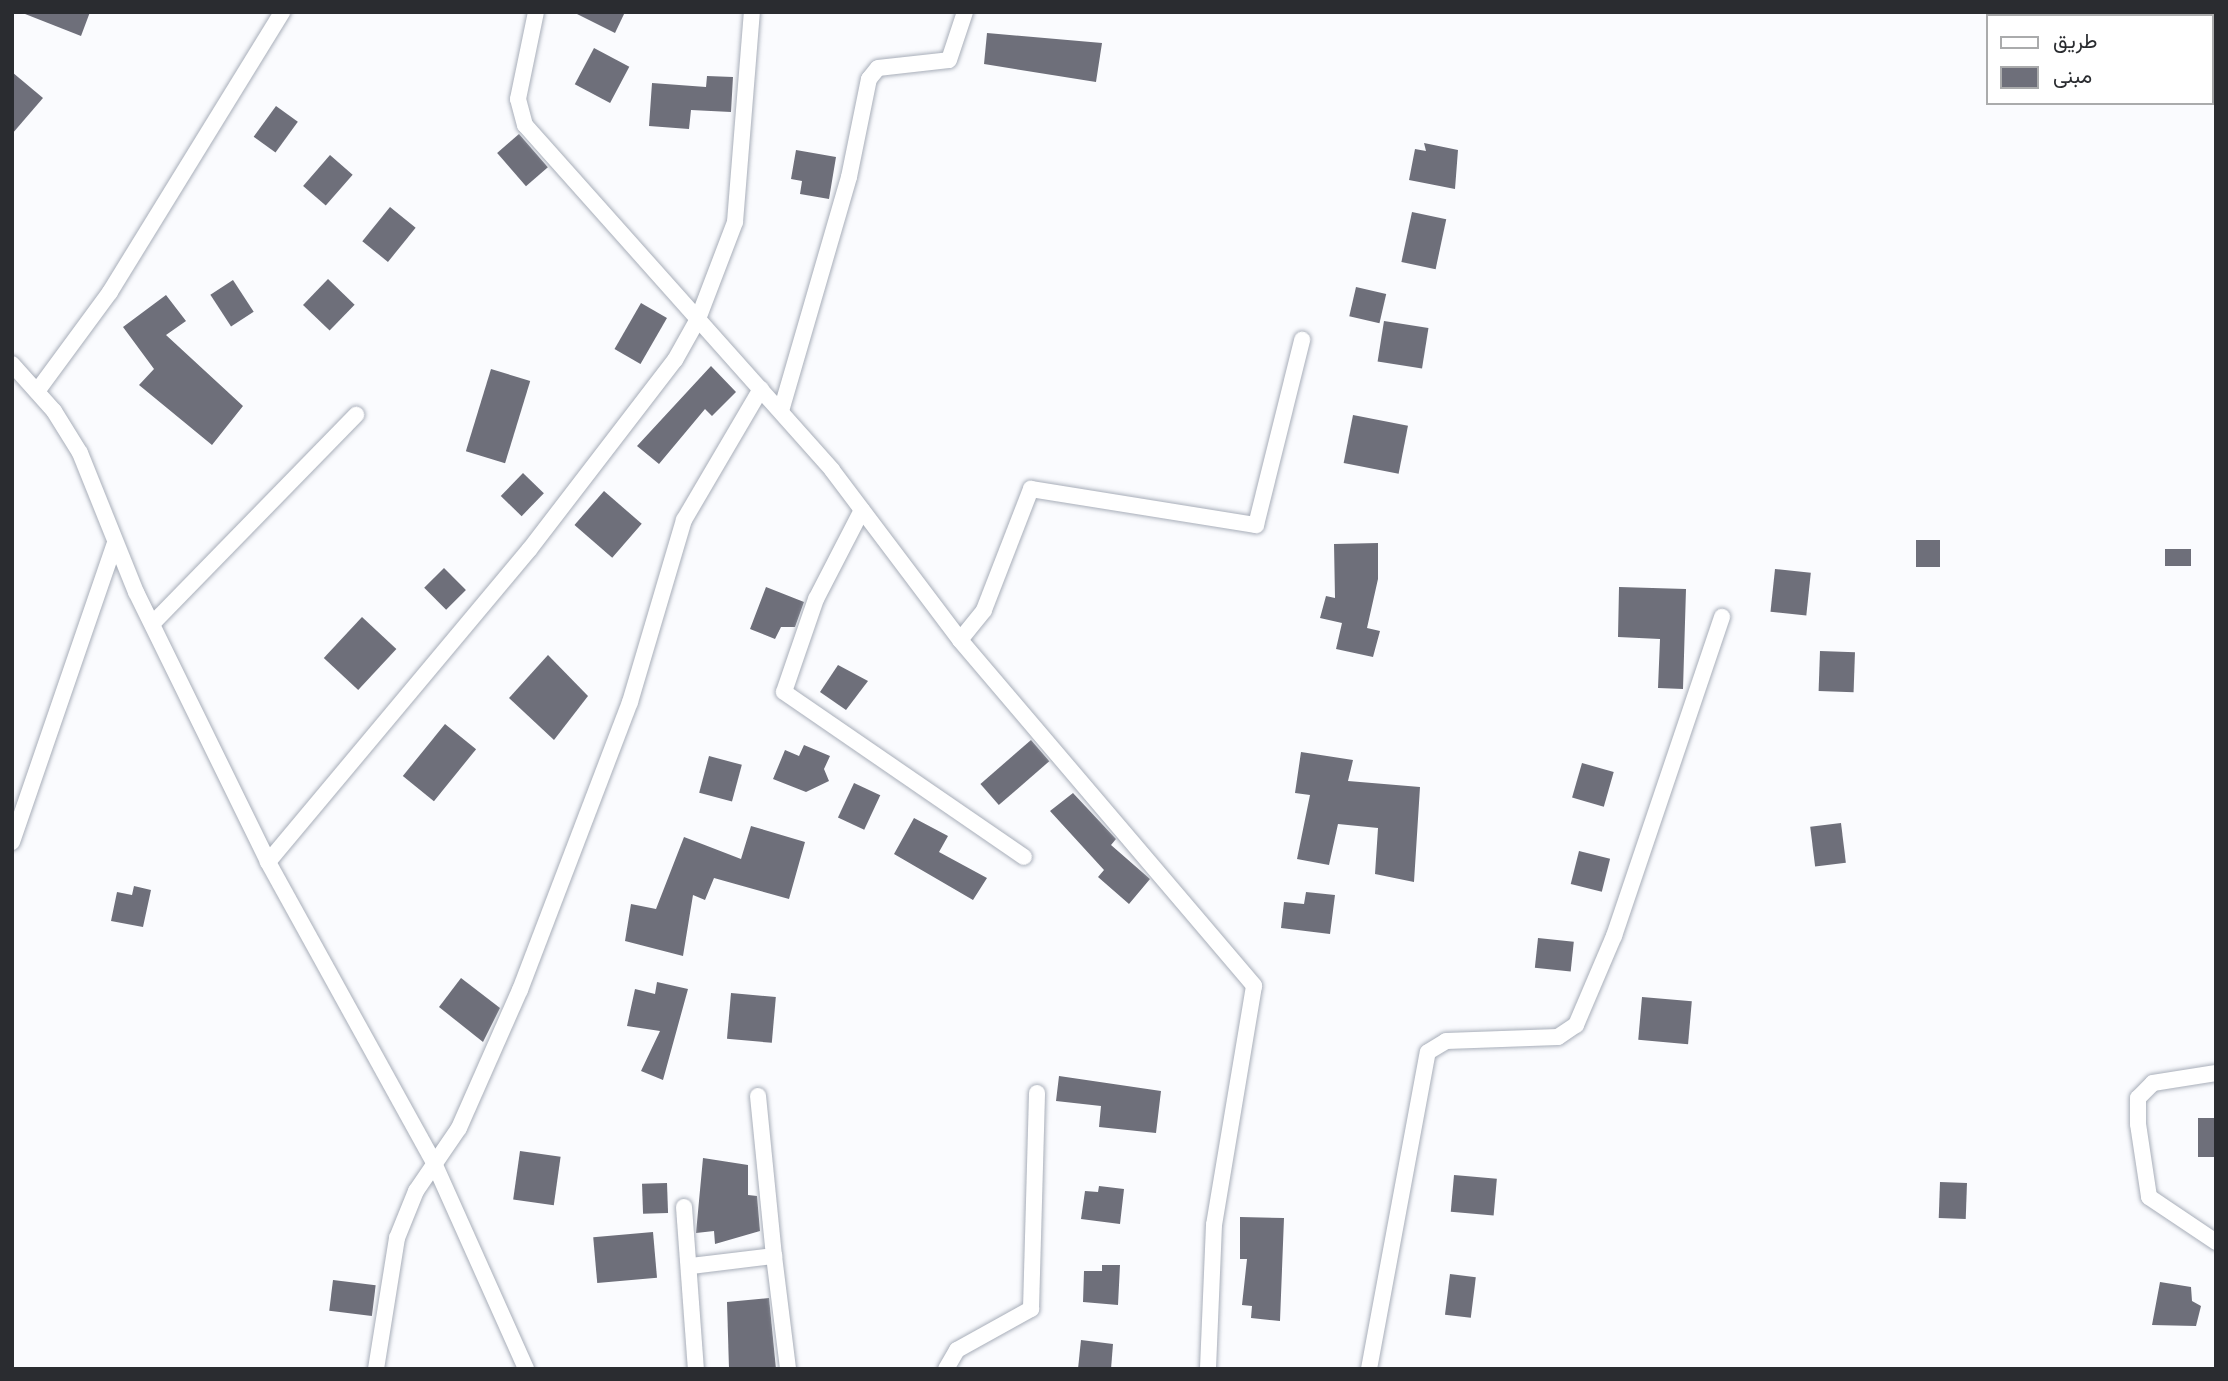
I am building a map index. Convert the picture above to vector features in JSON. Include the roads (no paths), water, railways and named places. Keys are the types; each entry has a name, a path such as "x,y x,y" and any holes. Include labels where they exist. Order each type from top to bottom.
{"street":[{"path":"38,390 110,292 282,12"},
{"path":"536,12 518,99 525,125 780,411 862,510 960,640 1256,990 1214,1225 1208,1369"},
{"path":"268,862 529,550 675,360 698,319 735,222 752,12"},
{"path":"780,411 849,177 869,79 878,68 949,60 965,12"},
{"path":"960,640 984,610 1031,489 1256,525 1302,340"},
{"path":"12,364 38,390 80,453 114,545 268,862 434,1163 526,1369"},
{"path":"376,1369 397,1238 434,1163 459,1128 520,990 630,702 684,520 761,389"},
{"path":"153,623 356,415"},
{"path":"862,510 816,599 784,692 1024,857"},
{"path":"12,842 114,545"},
{"path":"1369,1369 1428,1052 1446,1041 1558,1037 1576,1025 1614,936 1722,617"},
{"path":"2216,1073 2153,1083 2138,1098 2138,1124 2149,1196 2216,1242"},
{"path":"946,1369 957,1350 1031,1309 1037,1093"},
{"path":"758,1096 788,1369"},
{"path":"684,1207 691,1266 696,1369"},
{"path":"691,1266 774,1256"}]}
